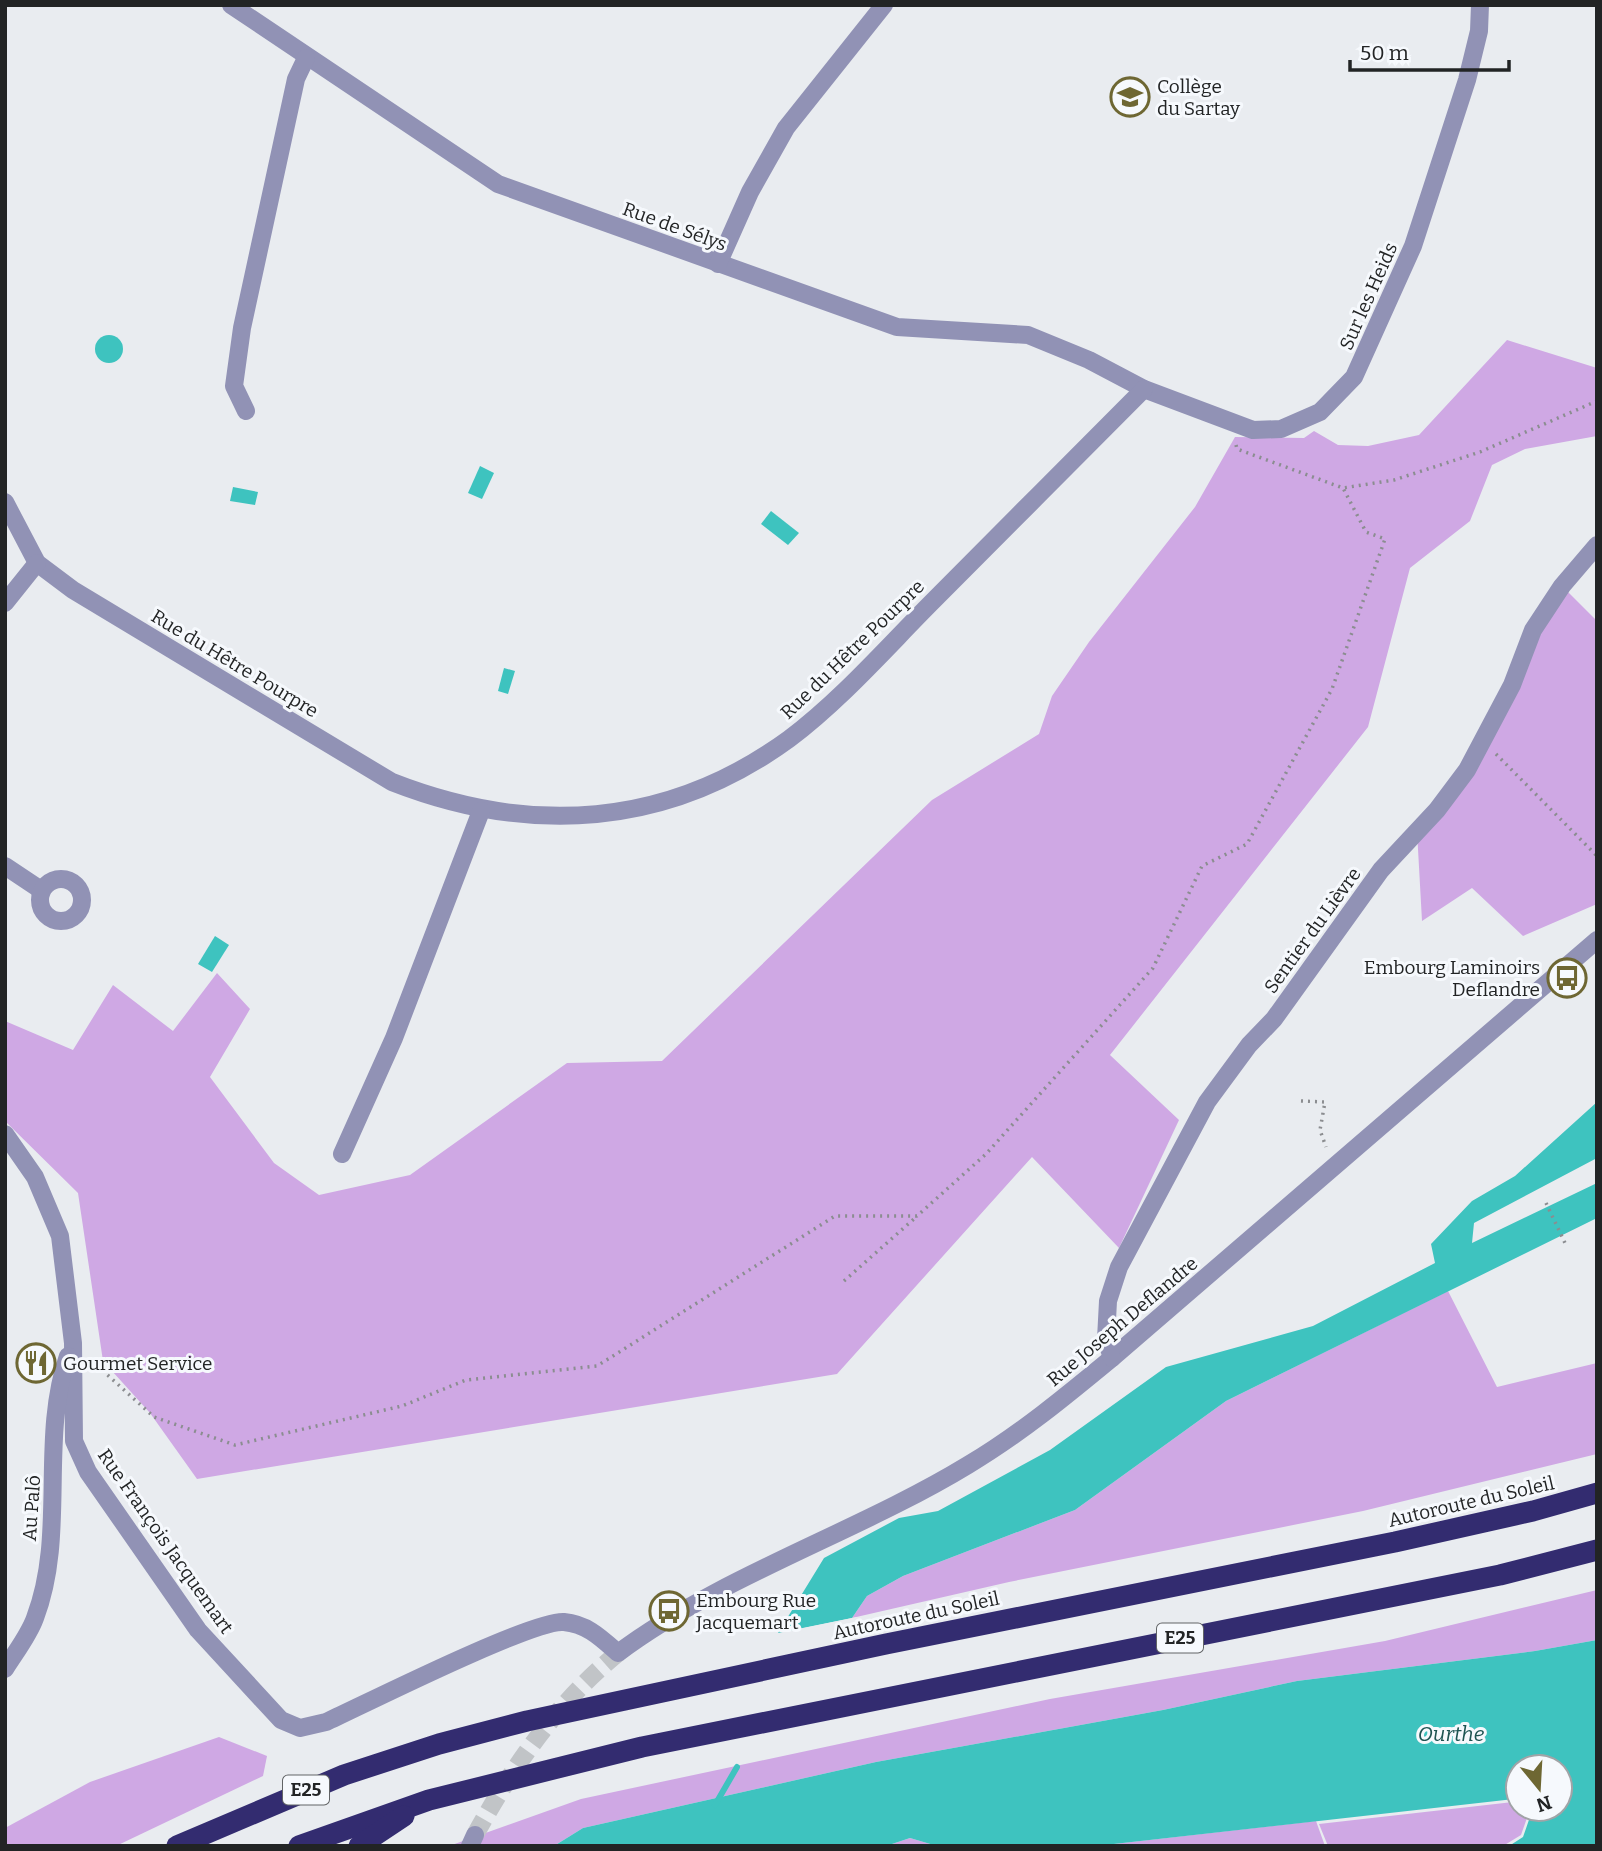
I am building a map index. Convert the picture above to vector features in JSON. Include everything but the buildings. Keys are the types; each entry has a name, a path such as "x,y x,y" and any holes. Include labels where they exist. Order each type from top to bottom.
{"highway":[{"name":"Autoroute du Soleil","path":"177,1846 344,1775 439,1744 633,1697 1395,1542 1533,1511 1597,1493"},
{"name":"E25","path":"299,1846 429,1800 642,1746 1500,1575 1597,1550"},
{"path":"359,1846 429,1800"}],"street":[{"name":"Rue de Sélys","path":"231,5 306,58 498,184 897,327 1028,335 1090,360 1144,389"},
{"path":"718,264 750,192 786,128 884,5"},
{"name":"Sur les Heids","path":"1144,389 1253,430 1281,429 1320,412 1354,377 1413,246 1467,80 1479,31 1480,5"},
{"path":"246,411 234,386 242,328 296,79 306,58"},
{"name":"Rue du Hêtre Pourpre","path":"5,502 37,564 73,590 392,782 433,799 481,811 538,818 590,817 649,807 684,794 753,763 789,738 846,689 1144,389"},
{"name":"Sentier du Lièvre","path":"1112,1358 1106,1339 1108,1301 1119,1267 1207,1102 1249,1045 1274,1019 1381,870 1437,810 1467,770 1512,685 1533,630 1562,586 1597,545"},
{"path":"5,603 37,564"},
{"path":"342,1154 394,1038 481,811"},
{"path":"5,866 41,890"},
{"name":"Rue Joseph Deflandre","path":"618,1653 644,1633 967,1466 1034,1422 1594,944"},
{"name":"Rue François Jacquemart","path":"5,1134 35,1177 60,1236 73,1343 74,1441 88,1472 198,1630 281,1720 300,1728 326,1722 516,1635 561,1621 589,1628 618,1653"},
{"name":"Au Palô","path":"5,1669 35,1618 52,1538 58,1386 73,1343"}],"path":[{"path":"1235,423 1231,433 1237,449 1343,488 1394,480 1480,452 1597,401"},
{"path":"844,1282 986,1154 1153,968 1202,866 1247,844 1332,689 1385,539 1366,532 1343,488"},
{"path":"1482,740 1597,856"},
{"path":"1301,1101 1325,1102 1320,1130 1328,1154 1328,1170"},
{"path":"1546,1203 1565,1243"},
{"path":"73,1343 154,1417 235,1446 402,1406 466,1380 597,1366 835,1216 917,1216"}],"shaded area":[{"path":"1507,340 1597,368 1597,436 1525,449 1492,465 1470,521 1410,568 1368,727 1110,1055 1179,1120 1119,1248 1032,1157 837,1374 197,1479 150,1413 103,1361 78,1193 5,1121 5,1021 73,1050 113,985 173,1031 217,973 250,1009 210,1077 274,1163 319,1195 410,1175 567,1063 662,1061 932,800 1039,734 1052,696 1089,642 1195,507 1235,437 1304,438 1314,431 1338,445 1368,446 1419,435"},
{"path":"1562,586 1597,621 1597,904 1523,936 1472,888 1422,921 1417,831 1437,810"},
{"path":"1448,1291 1497,1387 1597,1363 1597,1454 1363,1511 1009,1582 852,1618 867,1596 903,1576 1075,1510 1226,1401"},
{"path":"1597,1590 1597,1640 1535,1651 1297,1681 1163,1710 876,1762 583,1828 554,1846 449,1846 581,1799 1050,1699 1385,1641"},
{"path":"219,1737 267,1756 263,1776 116,1846 5,1846 5,1828 90,1782"},
{"path":"1504,1803 1504,1823 1525,1823 1521,1835 1503,1846 1328,1846 1319,1824"},
{"path":"1316,1821 1325,1846 1096,1846"},
{"path":"910,1838 937,1846 886,1846"}],"water":[{"path":"109,335 119,339 123,349 119,359 109,363 99,359 95,349 99,339"},
{"path":"480,466 494,473 482,499 468,493"},
{"path":"233,487 258,492 255,505 230,501"},
{"path":"771,511 799,533 788,545 761,524"},
{"path":"504,668 515,671 508,694 498,691"},
{"path":"215,936 229,945 212,972 198,964"},
{"path":"1597,1102 1597,1158 1474,1223 1472,1243 1597,1183 1597,1218 1226,1401 1075,1510 903,1576 867,1596 852,1618 778,1633 824,1558 899,1518 938,1511 1050,1450 1166,1367 1313,1326 1435,1263 1431,1244 1472,1201 1515,1176"},
{"name":"Ourthe","path":"1597,1640 1597,1846 1509,1846 1523,1837 1528,1823 1574,1823 1574,1753 1504,1753 1504,1800 1096,1846 937,1846 910,1838 886,1846 554,1846 583,1828 876,1762 1163,1710 1297,1681 1535,1651"}],"pier":[{"path":"857,1617 853,1622 779,1637 775,1634"}],"waterway":[{"path":"715,1805 737,1767"}],"tunnel":[{"path":"475,1835 521,1760 556,1714 618,1653"}],"place":[{"name":"Collège du Sartay","path":"1130,97"},
{"name":"Embourg Laminoirs Deflandre","path":"1567,978"},
{"name":"Gourmet Service","path":"36,1363"},
{"name":"Embourg Rue Jacquemart","path":"669,1611"}]}
